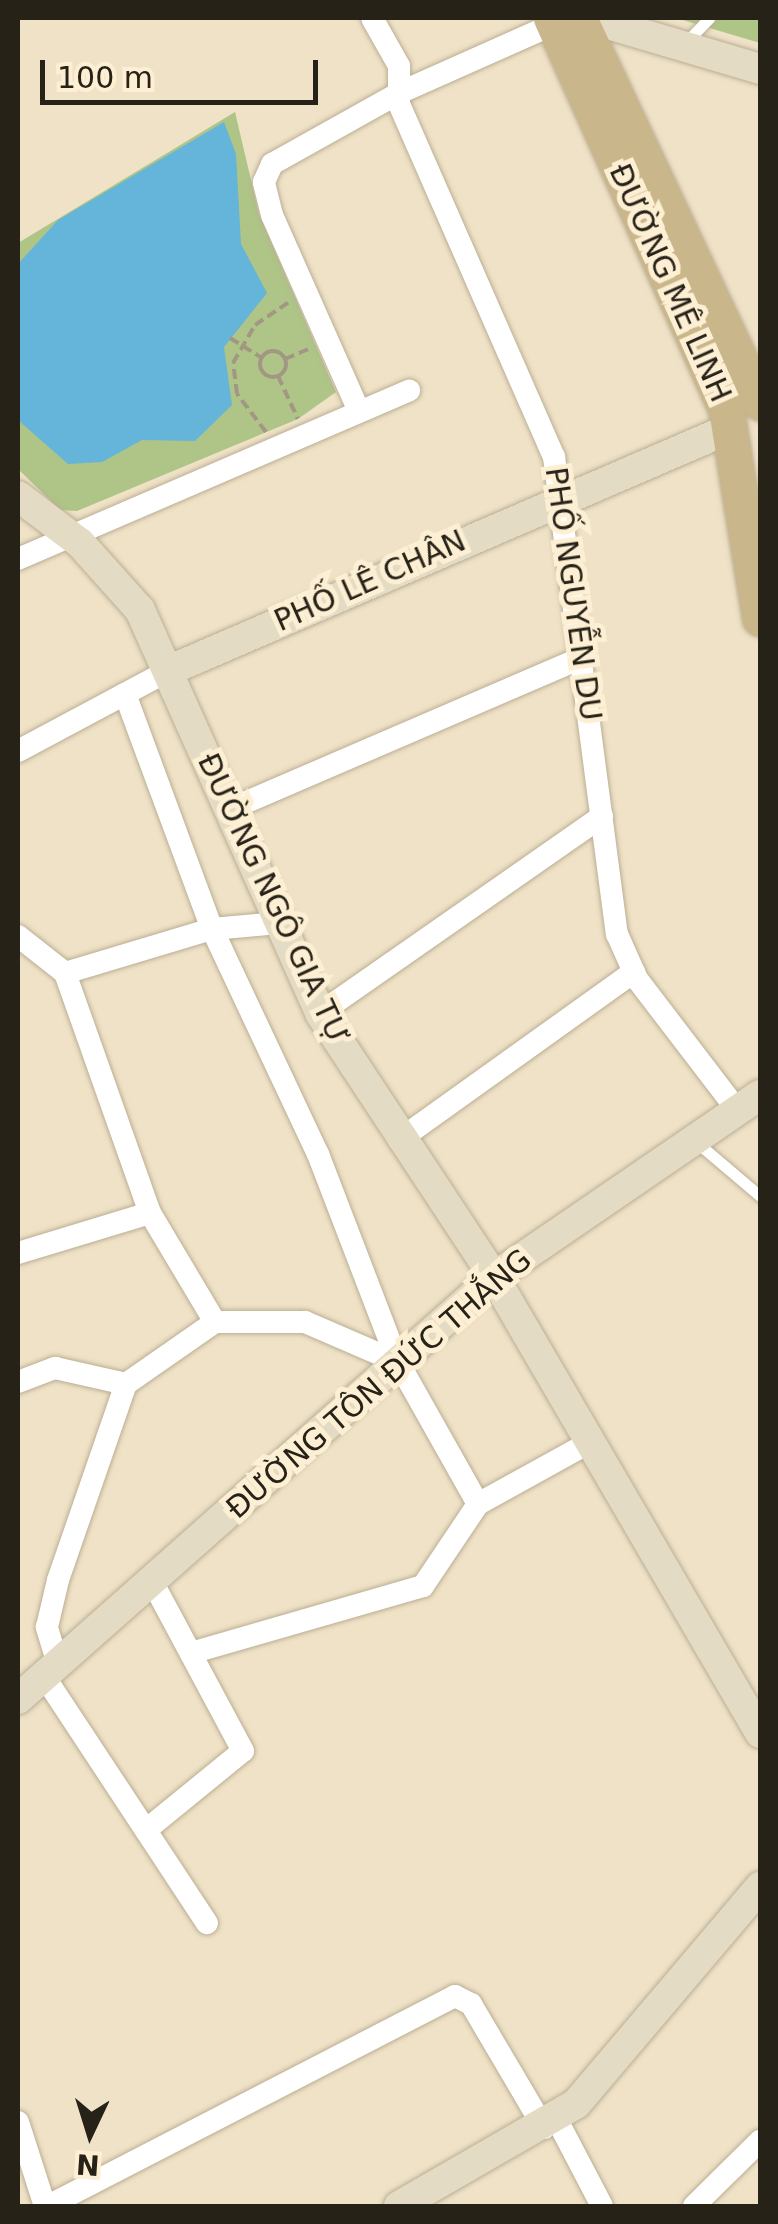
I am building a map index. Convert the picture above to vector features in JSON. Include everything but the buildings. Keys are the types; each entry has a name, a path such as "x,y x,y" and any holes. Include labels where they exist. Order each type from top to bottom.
{"main road":[{"name":"ĐƯỜNG MÊ LINH","path":"568,19 760,402"},
{"name":"ĐƯỜNG MÊ LINH","path":"568,19 730,428 760,618"}],"street":[{"name":"PHỐ NGUYỄN DU","path":"372,18 399,66 399,92 564,495 617,934 634,972 749,1103"},
{"path":"358,409 264,182 272,164 399,92 568,19 684,45 760,69"},
{"path":"18,559 67,534 358,409 409,391"},
{"name":"PHỐ LÊ CHÂN","path":"18,751 170,670 564,495 730,428"},
{"name":"ĐƯỜNG NGÔ GIA TỰ","path":"18,496 67,534 140,610 320,1014 399,1140 494,1277 760,1733"},
{"path":"228,810 583,656"},
{"path":"126,694 212,929 318,1154 398,1362 478,1504"},
{"path":"320,1014 602,816"},
{"path":"65,972 212,929 278,922"},
{"path":"20,943 65,972 150,1213 215,1322"},
{"path":"399,1140 634,972"},
{"name":"ĐƯỜNG TÔN ĐỨC THẮNG","path":"18,1699 494,1277 749,1103"},
{"path":"18,1253 150,1213"},
{"path":"208,1924 146,1830 51,1670 47,1628 58,1580 126,1384 215,1322 305,1322 398,1362"},
{"path":"18,1382 56,1368 126,1384"},
{"path":"190,1653 423,1586 478,1504 592,1441"},
{"path":"146,1830 242,1750 152,1581"},
{"path":"399,2206 550,2124 610,2071 760,1888"},
{"path":"18,2122 47,2206 455,1996 471,2004 602,2206"},
{"path":"694,2206 760,2141"}],"lane":[{"path":"684,45 709,18"},
{"path":"694,1140 760,1196"}],"path":[{"path":"266,432 232,380 240,344 292,301"},
{"path":"230,338 262,358 265,374 278,376"},
{"path":"298,419 278,376 285,359 314,346"},
{"path":"262,358 275,351 285,359"}],"green space":[{"path":"676,18 760,18 760,43"},
{"path":"235,112 259,214 336,392 298,419 77,511 60,510 18,469 18,243"}],"water":[{"path":"224,122 236,154 241,244 267,293 224,347 232,405 195,441 142,440 102,462 68,464 18,420 18,264 58,220"}]}
